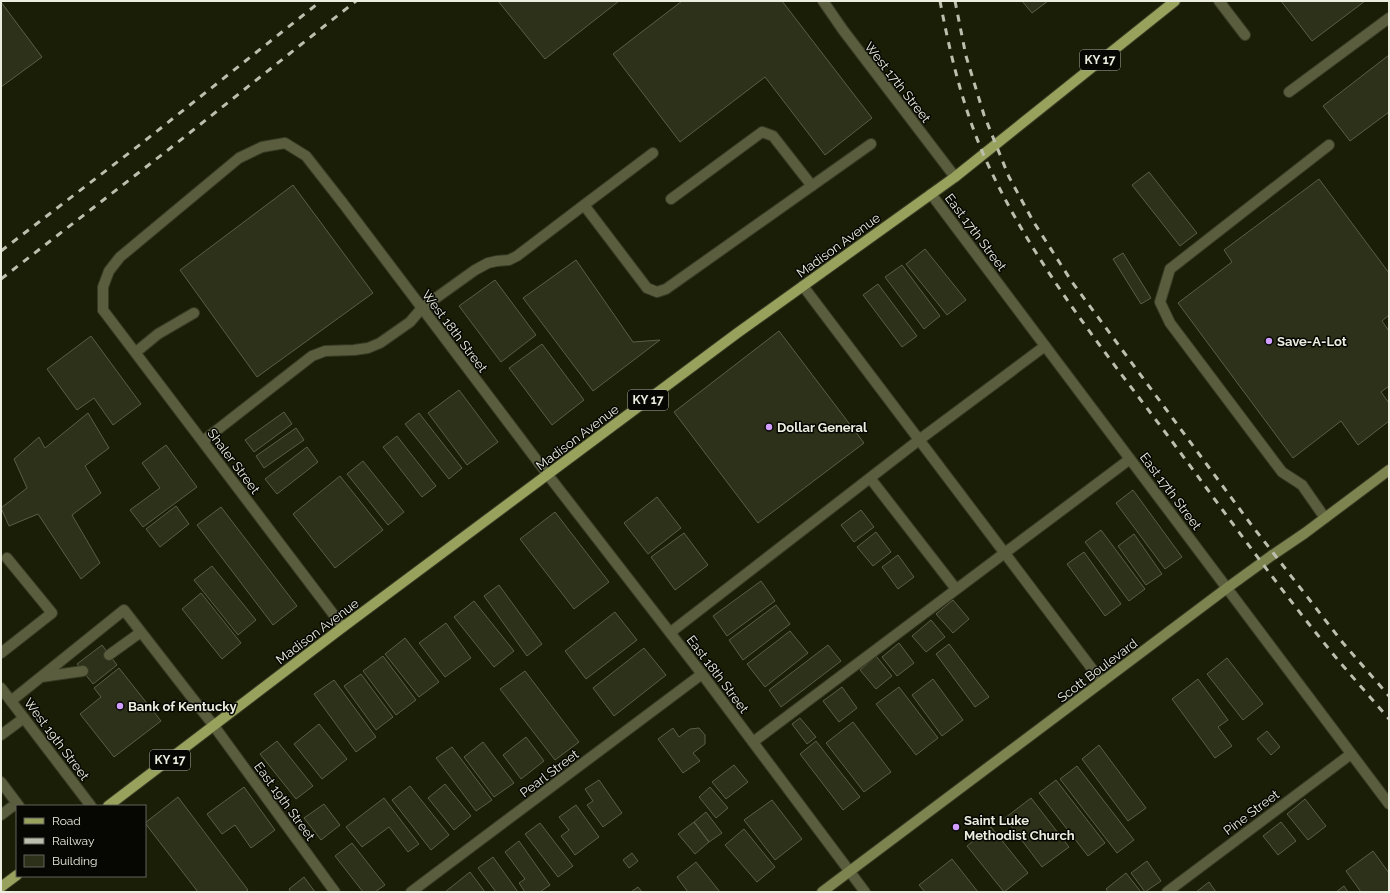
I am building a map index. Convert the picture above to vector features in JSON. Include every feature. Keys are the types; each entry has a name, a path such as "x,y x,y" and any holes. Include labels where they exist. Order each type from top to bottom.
{"main road":[{"name":"Madison Avenue","path":"109,805 343,627 736,334 955,177 1175,1"},
{"name":"Scott Boulevard","path":"822,892 1228,588 1389,470"},
{"path":"1,887 16,876"}],"street":[{"name":"West 17th Street","path":"823,1 843,30 955,177"},
{"path":"1219,1 1245,34"},
{"path":"1289,92 1389,18"},
{"path":"671,199 762,132 774,136 812,186"},
{"name":"West 18th Street","path":"103,310 103,287 109,271 120,257 240,158 262,147 285,143 306,156 548,475"},
{"path":"584,206 647,288 656,292 666,289 672,285 871,144"},
{"path":"1325,518 1302,485 1282,472 1170,323 1160,302 1170,269 1329,145"},
{"path":"203,441 312,356 325,351 368,348 380,343 410,322 422,308 475,270 488,263 509,260 518,256 653,153"},
{"name":"East 17th Street","path":"931,194 1389,804"},
{"path":"803,286 1102,682"},
{"name":"Shaler Street","path":"103,310 343,627"},
{"path":"136,352 158,334 194,313"},
{"path":"671,632 919,440 1045,346"},
{"path":"753,742 1130,459"},
{"name":"East 18th Street","path":"548,475 671,632 865,892"},
{"path":"870,478 956,589"},
{"path":"1,653 52,613 7,558"},
{"name":"East 19th Street","path":"41,676 124,610 214,726 335,892"},
{"path":"109,655 141,632"},
{"path":"11,701 41,676 83,671"},
{"name":"Pearl Street","path":"411,892 702,674"},
{"name":"West 19th Street","path":"1,688 90,805"},
{"path":"1,735 24,718"},
{"name":"Pine Street","path":"1167,892 1351,754"},
{"path":"1,782 18,804"},
{"path":"1,815 16,805"}],"building":[{"path":"498,1 619,1 545,59"},
{"path":"682,1 782,1 872,118 825,155 765,77 680,142 613,54"},
{"path":"1022,1 1048,1 1032,13"},
{"path":"1281,1 1365,1 1312,41"},
{"path":"1,2 42,57 1,87"},
{"path":"1389,55 1389,112 1350,141 1323,106"},
{"path":"1149,172 1197,233 1180,246 1132,185"},
{"path":"1319,179 1389,273 1389,315 1382,321 1389,331 1389,386 1381,392 1389,403 1389,421 1358,445 1341,421 1293,458 1178,303 1232,262 1224,250"},
{"path":"293,185 373,293 257,377 180,270"},
{"path":"925,249 966,300 947,315 906,264"},
{"path":"1123,253 1151,298 1141,304 1113,259"},
{"path":"576,260 633,342 660,340 593,391 523,298"},
{"path":"902,265 940,316 924,329 885,277"},
{"path":"495,280 536,335 501,362 459,306"},
{"path":"878,284 917,336 902,347 863,295"},
{"name":"Dollar General","path":"779,331 864,443 758,523 674,412"},
{"path":"91,336 141,404 113,425 94,398 77,410 47,369"},
{"path":"542,344 584,400 552,425 509,368"},
{"path":"459,390 498,442 467,465 428,413"},
{"path":"284,412 292,424 254,452 245,440"},
{"path":"88,413 109,448 85,466 101,493 72,515 100,563 81,579 38,514 9,526 1,508 27,488 14,459 39,437 45,448"},
{"path":"419,413 462,468 449,479 405,424"},
{"path":"296,428 304,440 264,468 256,456"},
{"path":"397,436 436,486 422,497 383,447"},
{"path":"166,445 197,487 143,527 130,510 160,488 142,463"},
{"path":"307,447 318,462 277,494 265,479"},
{"path":"363,461 404,512 388,525 347,474"},
{"path":"340,476 383,530 335,568 293,514"},
{"path":"1133,490 1182,557 1165,569 1116,503"},
{"path":"657,497 681,528 648,554 624,523"},
{"path":"176,506 189,524 160,547 146,529"},
{"path":"221,507 297,606 273,625 197,525"},
{"path":"861,510 874,527 854,542 841,525"},
{"path":"555,512 609,582 574,609 520,539"},
{"path":"1101,530 1145,589 1129,601 1085,542"},
{"path":"876,532 891,552 873,566 857,547"},
{"path":"684,533 708,565 675,590 651,557"},
{"path":"1134,534 1162,574 1146,585 1118,546"},
{"path":"1084,552 1121,604 1105,616 1067,564"},
{"path":"898,555 914,577 898,589 882,567"},
{"path":"212,566 256,620 238,635 194,580"},
{"path":"761,581 775,601 727,636 713,616"},
{"path":"499,585 542,644 527,656 484,596"},
{"path":"201,593 241,643 222,659 182,609"},
{"path":"953,600 969,619 953,633 936,614"},
{"path":"474,601 514,651 494,667 454,617"},
{"path":"776,605 790,624 743,660 729,640"},
{"path":"615,612 637,640 586,679 565,651"},
{"path":"931,620 945,637 926,652 912,636"},
{"path":"446,623 471,658 445,677 419,643"},
{"path":"790,631 808,653 765,687 747,664"},
{"path":"405,638 439,682 419,697 385,654"},
{"path":"899,643 914,663 897,676 882,657"},
{"path":"949,644 989,697 975,707 936,654"},
{"path":"102,645 117,665 93,684 77,664"},
{"path":"828,645 841,661 781,707 769,690"},
{"path":"644,648 666,675 614,716 593,688"},
{"path":"383,656 416,700 396,715 363,671"},
{"path":"876,656 892,676 876,689 860,670"},
{"path":"1227,658 1263,704 1243,720 1207,674"},
{"name":"Bank of Kentucky","path":"119,668 161,721 114,757 80,714 101,697 94,688"},
{"path":"525,671 579,742 555,760 500,689"},
{"path":"361,674 393,717 376,730 344,686"},
{"path":"933,679 963,720 942,736 912,695"},
{"path":"1198,679 1228,720 1218,727 1232,746 1215,758 1172,699"},
{"path":"334,680 376,737 356,752 314,694"},
{"path":"842,687 857,708 839,722 823,701"},
{"path":"899,687 938,738 916,755 876,704"},
{"path":"800,718 816,737 807,744 792,724"},
{"path":"853,722 891,772 864,792 826,743"},
{"path":"319,724 347,759 322,779 294,744"},
{"path":"673,728 679,737 690,729 699,728 705,735 705,744 693,753 700,761 683,773 658,739"},
{"path":"1267,731 1280,747 1271,755 1257,739"},
{"path":"526,737 544,761 521,779 503,755"},
{"path":"277,741 313,786 296,799 260,754"},
{"path":"816,741 860,797 843,810 800,754"},
{"path":"483,742 514,783 494,797 464,757"},
{"path":"1099,745 1146,808 1128,821 1082,759"},
{"path":"452,747 492,800 476,811 436,758"},
{"path":"734,765 748,782 726,799 712,782"},
{"path":"1077,766 1134,840 1117,853 1060,779"},
{"path":"599,780 622,813 603,827 587,805 593,801 585,789"},
{"path":"1056,780 1105,843 1088,856 1039,793"},
{"path":"445,784 471,816 454,830 428,798"},
{"path":"410,786 449,835 431,850 392,800"},
{"path":"244,787 275,830 251,848 235,825 222,834 207,814"},
{"path":"710,787 728,808 716,818 699,797"},
{"path":"178,797 248,890 245,892 198,892 146,824 146,822"},
{"path":"384,798 419,844 408,852 389,827 362,847 346,827"},
{"path":"1031,798 1069,847 1042,867 1005,818"},
{"path":"1305,799 1326,826 1308,840 1287,814"},
{"path":"772,800 802,839 775,860 744,820"},
{"path":"324,804 340,825 321,840 304,818"},
{"path":"576,805 599,837 575,855 561,836 569,830 559,817"},
{"path":"706,812 722,833 709,842 694,822"},
{"path":"694,822 709,842 695,854 678,834"},
{"path":"1281,822 1296,841 1278,855 1263,836"},
{"path":"540,823 573,866 558,877 525,834"},
{"path":"991,827 1028,873 1004,892 967,846"},
{"path":"744,829 775,867 757,882 725,845"},
{"path":"519,841 550,885 540,892 525,892 519,883 525,879 505,852"},
{"path":"352,843 385,885 375,892 363,892 335,856"},
{"path":"1373,851 1389,873 1389,892 1361,892 1346,871"},
{"path":"632,853 638,861 629,868 623,860"},
{"path":"493,857 518,892 496,892 478,868"},
{"path":"952,859 978,892 925,892 919,885"},
{"path":"1147,861 1161,881 1145,892 1131,873"},
{"path":"696,862 720,892 688,892 677,877"},
{"path":"470,872 485,892 445,892"},
{"path":"1126,873 1141,892 1108,892 1106,889"},
{"path":"304,877 315,892 291,892 289,889"},
{"path":"1209,882 1216,892 1196,892"},
{"path":"1344,886 1348,892 1336,892"},
{"path":"638,887 642,892 631,892"}],"railway":[{"path":"1,251 142,143 321,1"},
{"path":"1,279 168,150 356,1"},
{"path":"940,1 958,81 977,139 1004,197 1048,271 1097,341 1275,581 1338,660 1389,719"},
{"path":"955,1 966,56 984,115 1009,177 1033,221 1072,282 1250,523 1343,643 1389,696"}],"place":[{"name":"Save-A-Lot","path":"1269,341"},
{"name":"Dollar General","path":"769,427"},
{"name":"Bank of Kentucky","path":"120,706"},
{"name":"Saint Luke Methodist Church","path":"956,827"}]}
